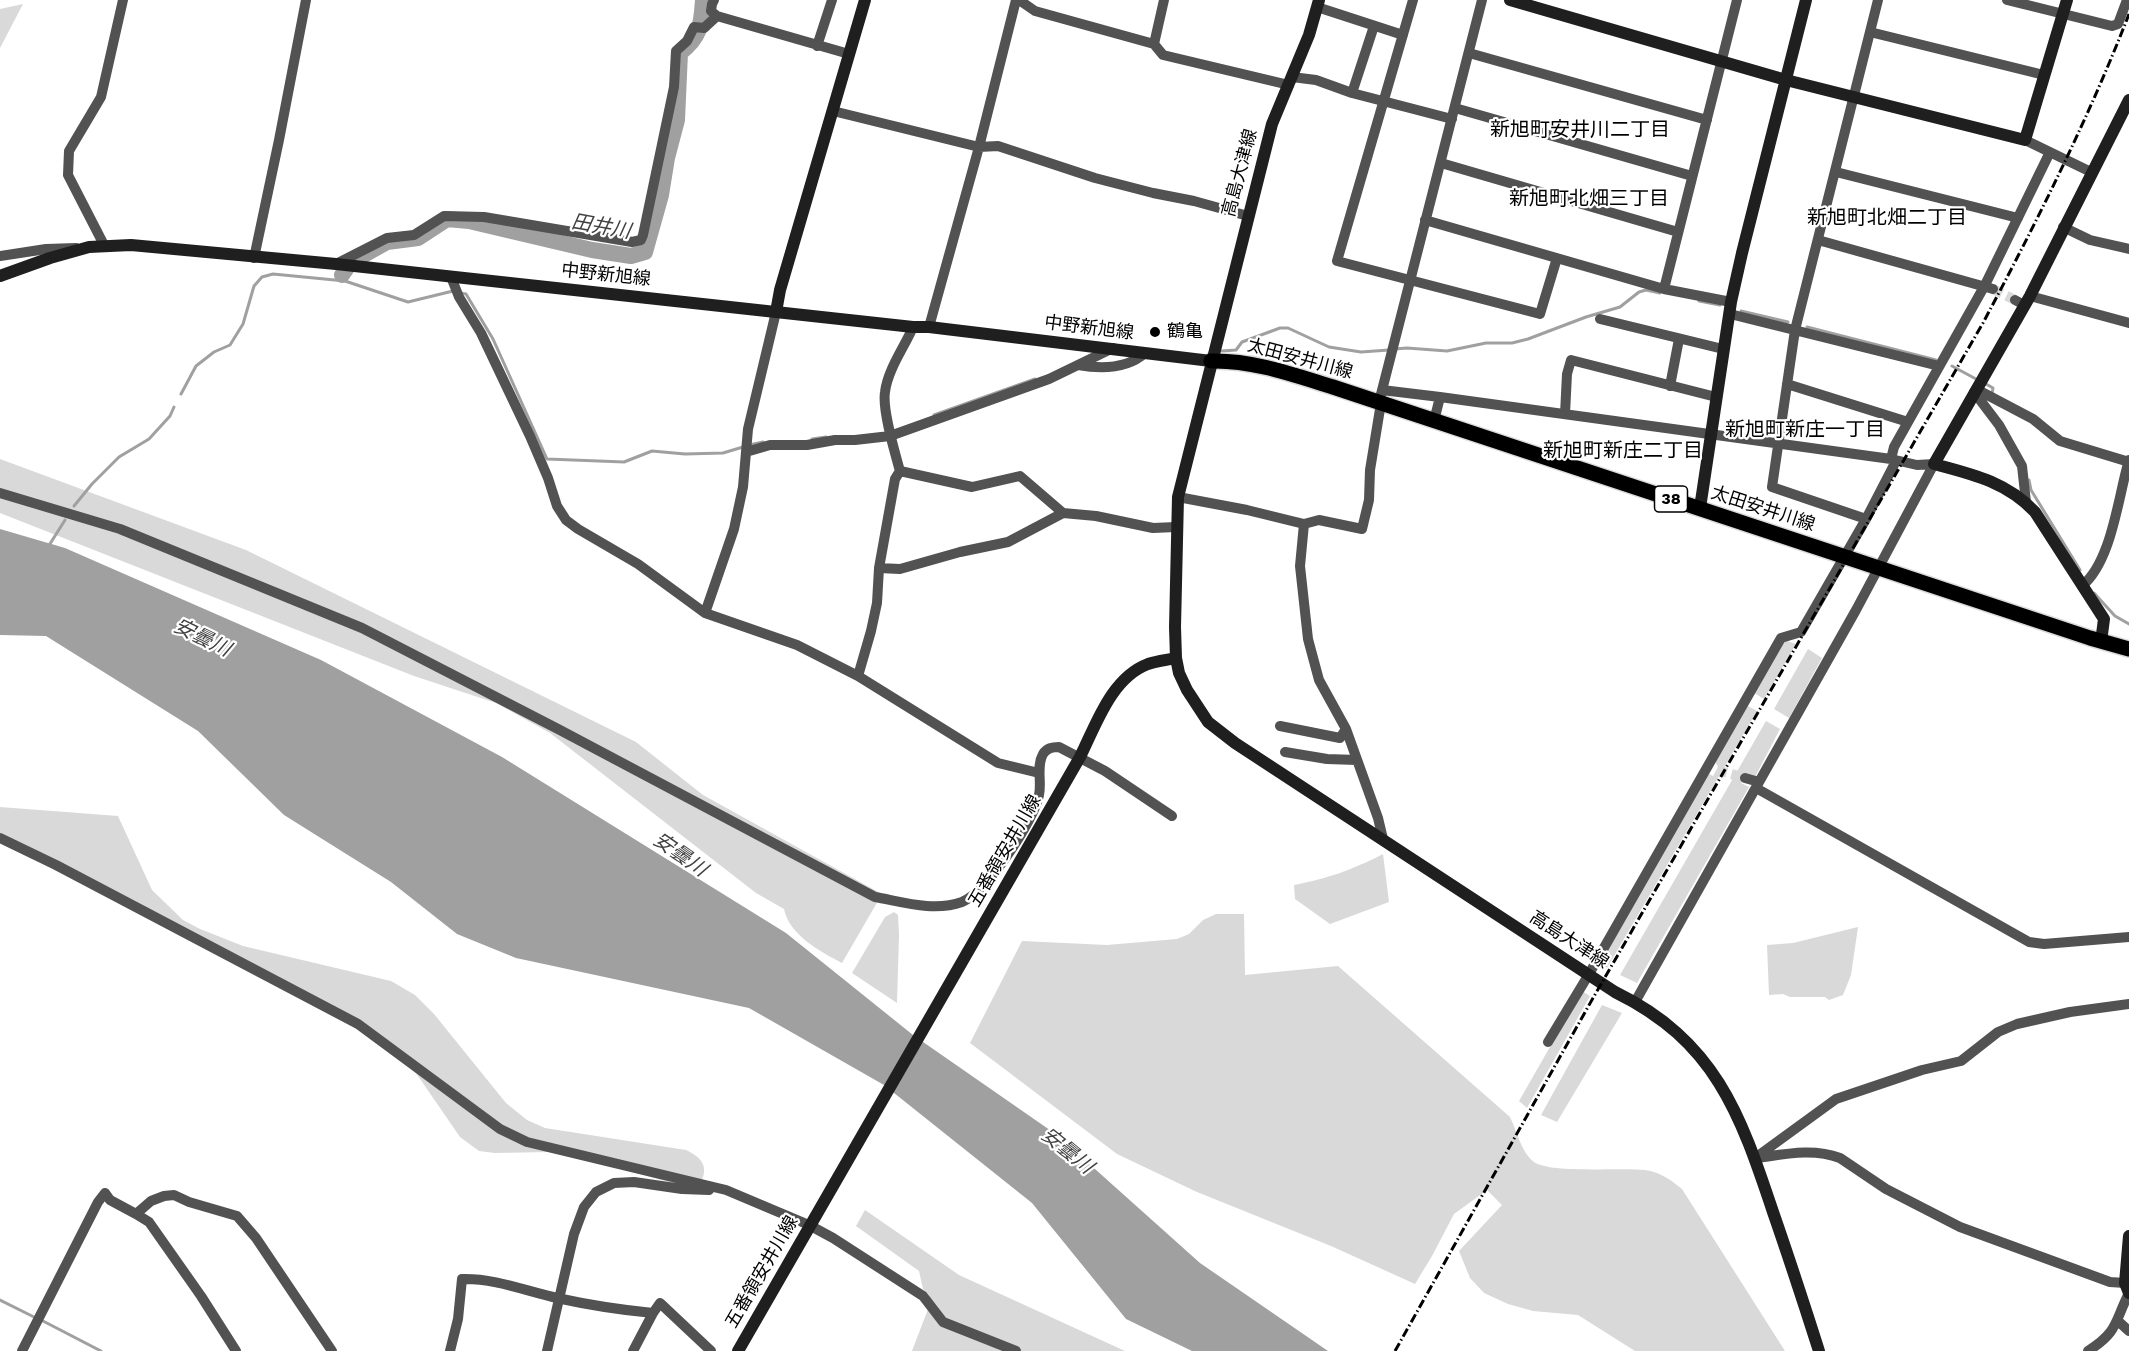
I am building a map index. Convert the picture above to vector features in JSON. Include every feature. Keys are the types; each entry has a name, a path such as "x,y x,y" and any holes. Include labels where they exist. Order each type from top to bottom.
{"main road":[{"path":"776,312 780,290 865,0"},
{"path":"1510,0 1786,80 2025,140 2067,0"},
{"path":"1700,508 1730,308 1806,0"},
{"name":"高島大津線","path":"1211,361 1272,124 1309,35 1318,4"},
{"path":"2101,642 2104,619 2035,512 2026,502 1982,476 1934,465 2129,100"},
{"name":"中野新旭線","path":"0,276 88,247 131,245 336,264 929,327 1211,361"},
{"name":"太田安井川線","path":"1211,361 1227,360 1277,370 1381,398 1434,421 2101,642 2129,649"},
{"path":"1176,658 1178,496 1211,361"},
{"name":"高島大津線","path":"1176,658 1187,690 1208,722 1235,743 1615,992 1635,1002 1681,1036 1707,1064 1737,1114 1755,1158 1819,1351"},
{"name":"五番領安井川線","path":"738,1351 1080,757 1110,699 1126,678 1147,664 1176,658"},
{"path":"2128,1290 2129,1236"}],"street":[{"path":"104,245 68,175 69,152 101,97 123,0"},
{"path":"254,258 306,0"},
{"path":"714,0 711,11 717,16 849,54"},
{"path":"817,46 832,0"},
{"path":"929,327 1017,0 1035,11 1154,44 1163,55 1291,81 1316,80 1383,102 1453,113 1692,176"},
{"path":"1154,44 1164,0"},
{"path":"1413,0 1336,261 1540,315 1557,258"},
{"path":"1178,496 1304,524 1319,520 1362,530 1369,500 1370,470 1381,398 1392,349 1482,0"},
{"path":"1664,289 1737,0"},
{"path":"1866,519 1772,488 1796,330 1878,0"},
{"path":"2007,0 2112,26 2118,24 2127,0"},
{"path":"1318,4 1403,35"},
{"path":"336,264 387,238 414,235 444,216 484,217 632,242 641,240 674,87 676,51 687,42 694,27 704,28 717,16"},
{"path":"1352,93 1374,26"},
{"path":"1870,32 2044,75"},
{"path":"1468,53 1707,120"},
{"path":"833,111 979,147 998,147 1095,178 1248,216"},
{"path":"2025,140 2091,172"},
{"path":"1548,1042 1713,767 1781,638 1801,632 1846,556 1894,460 1894,447 1939,366 1989,287 2018,218 2050,152"},
{"path":"1441,163 1678,232"},
{"path":"1836,172 2018,218"},
{"path":"1425,220 1730,308 1796,330 1939,366"},
{"path":"2063,227 2090,240 2129,249"},
{"path":"1818,240 1989,287"},
{"path":"0,256 46,249 88,247"},
{"path":"451,277 459,297 486,343 530,436 548,478 557,507 566,520 578,530 638,564 705,613 797,645 858,676 999,763 1039,772"},
{"path":"2023,300 2129,323"},
{"path":"705,613 735,529 743,487 748,429 776,312"},
{"path":"1600,319 1723,349"},
{"path":"858,676 872,631 877,603 879,567 895,479 900,471 890,436 884,394 890,374 913,327"},
{"path":"1670,386 1679,339"},
{"path":"746,452 770,445 807,445 835,440 890,436 1049,379 1113,348"},
{"path":"1078,365 1108,368 1137,360 1144,352"},
{"path":"1565,414 1567,374 1571,360 1716,397"},
{"path":"1787,384 1908,422"},
{"path":"1975,390 2033,419 2060,441 2129,461 2124,498 2090,579 2082,586"},
{"path":"1975,390 1999,425 2022,466 2026,502"},
{"path":"1381,398 1440,397 1710,433 1917,465 1934,465 1758,785 1635,1002"},
{"path":"1434,421 1440,397"},
{"path":"900,471 972,487 1020,476 1064,513"},
{"path":"0,493 120,529 362,628 875,897 928,906 963,901 979,890 1003,862 1032,815 1040,794 1041,760 1044,752 1051,747 1059,747 1105,771 1172,816"},
{"path":"879,567 900,569 960,552 1008,542 1064,513 1096,516 1153,528 1176,527"},
{"path":"1304,524 1300,566 1308,639 1319,680 1346,729 1358,760 1383,839"},
{"path":"1280,726 1340,738 1346,729"},
{"path":"1285,752 1327,759 1358,760"},
{"path":"1745,778 2029,942 2044,944 2129,937"},
{"path":"0,838 56,865 358,1024 500,1129 527,1142 717,1188 813,1220 833,1238 923,1296 943,1322 1017,1351"},
{"path":"1755,1158 1836,1099 1922,1070 1961,1061 1998,1032 2017,1024 2070,1012 2129,1004"},
{"path":"1755,1158 1806,1151 1833,1155 1886,1189 1960,1227 2128,1290 2118,1321 2106,1340 2088,1351"},
{"path":"547,1351 574,1234 584,1207 596,1192 614,1183 634,1182 682,1190 717,1188"},
{"path":"22,1351 98,1202 105,1193 110,1200 149,1221 236,1351"},
{"path":"136,1214 151,1201 174,1195 237,1216 256,1238 332,1351"},
{"path":"450,1351 458,1319 462,1279 480,1279 559,1298 616,1309 653,1313"},
{"path":"633,1351 660,1303 711,1351"},
{"path":"2118,1321 2129,1331"}],"shaded area":[{"path":"23,4 0,48 0,9"},
{"path":"0,459 246,550 636,742 703,795 882,894 842,963 799,935 792,927 784,909 756,893 550,733 496,703 414,676 0,513"},
{"path":"1784,640 1796,644 1764,699 1754,693"},
{"path":"1808,649 1822,658 1789,718 1774,709"},
{"path":"1746,705 1757,711 1607,968 1599,962 1707,773 1713,776 1718,767 1715,761"},
{"path":"1766,721 1780,729 1755,777 1746,775 1741,783 1749,787 1637,983 1620,975"},
{"path":"0,807 118,816 152,890 183,920 243,946 391,981 415,995 434,1014 506,1103 527,1120 545,1128 686,1150 696,1156 704,1167 701,1182 672,1183 575,1156 549,1152 479,1151 460,1137 407,1060 388,1044 247,964 0,843"},
{"path":"1383,854 1389,902 1330,924 1295,899 1294,885 1340,873"},
{"path":"894,912 898,915 899,935 897,1003 852,973 885,917"},
{"path":"1216,914 1244,914 1245,975 1338,966 1510,1117 1523,1147 1534,1162 1556,1168 1645,1170 1660,1175 1682,1189 1785,1351 1635,1351 1578,1315 1533,1311 1508,1304 1484,1293 1470,1278 1459,1251 1502,1205 1487,1190 1454,1214 1415,1284 1331,1246 1197,1192 1117,1154 970,1043 1022,941 1107,945 1177,939 1189,934 1203,920"},
{"path":"1858,927 1851,975 1843,995 1829,1000 1825,997 1769,995 1767,945 1793,943"},
{"path":"1582,991 1590,996 1527,1108 1519,1101"},
{"path":"1602,1005 1622,1013 1557,1122 1541,1115"},
{"path":"865,1210 959,1275 1125,1351 912,1351 930,1304 929,1295 923,1289 919,1271 856,1226"}],"water":[{"name":"安曇川","path":"0,529 65,548 321,660 502,757 786,933 913,1035 1057,1135 1200,1263 1328,1351 1192,1351 1126,1319 1032,1203 884,1085 749,1008 516,958 457,934 391,882 284,815 198,731 46,636 0,635"}],"waterway":[{"name":"田井川","path":"342,275 351,262 387,242 418,238 447,219 469,221 592,250 631,256 645,252 661,195 667,158 677,120 680,53 699,30 703,0"},
{"path":"181,394 196,366 214,352 230,345 243,324 254,286 262,277 273,274 345,281 408,302 453,291"},
{"path":"1395,349 1447,351 1486,343 1512,343 1620,307 1639,292 1646,290 1660,293"},
{"path":"460,293 466,294 493,339 547,459 624,462 652,451 685,454 723,453 743,447"},
{"path":"1699,301 1720,305"},
{"path":"1741,311 1788,322"},
{"path":"1807,327 1936,360"},
{"path":"1222,351 1236,350 1242,342 1280,328 1288,328 1329,347 1361,352 1389,350"},
{"path":"1952,366 1976,379"},
{"path":"934,415 1035,379"},
{"path":"1986,384 1993,388 1992,394"},
{"path":"74,506 119,457 149,439 170,416 174,407"},
{"path":"812,439 826,437"},
{"path":"749,445 763,442"},
{"path":"2029,480 2031,490 2080,570"},
{"path":"48,547 65,520"},
{"path":"2094,593 2115,616 2129,624"},
{"path":"0,1300 34,1317"},
{"path":"43,1321 101,1351"}],"tunnel":[{"path":"1993,289 2015,300"},
{"path":"1717,770 1745,778"}],"railway":[{"path":"1395,1351 1593,998 1983,323 2060,171 2129,14"}],"place":[{"name":"鶴亀","path":"1155,332"}],"district":[{"name":"新旭町安井川二丁目","path":"1580,130"},
{"name":"新旭町北畑三丁目","path":"1589,199"},
{"name":"新旭町北畑二丁目","path":"1887,218"},
{"name":"新旭町新庄一丁目","path":"1805,430"},
{"name":"新旭町新庄二丁目","path":"1623,451"}]}
